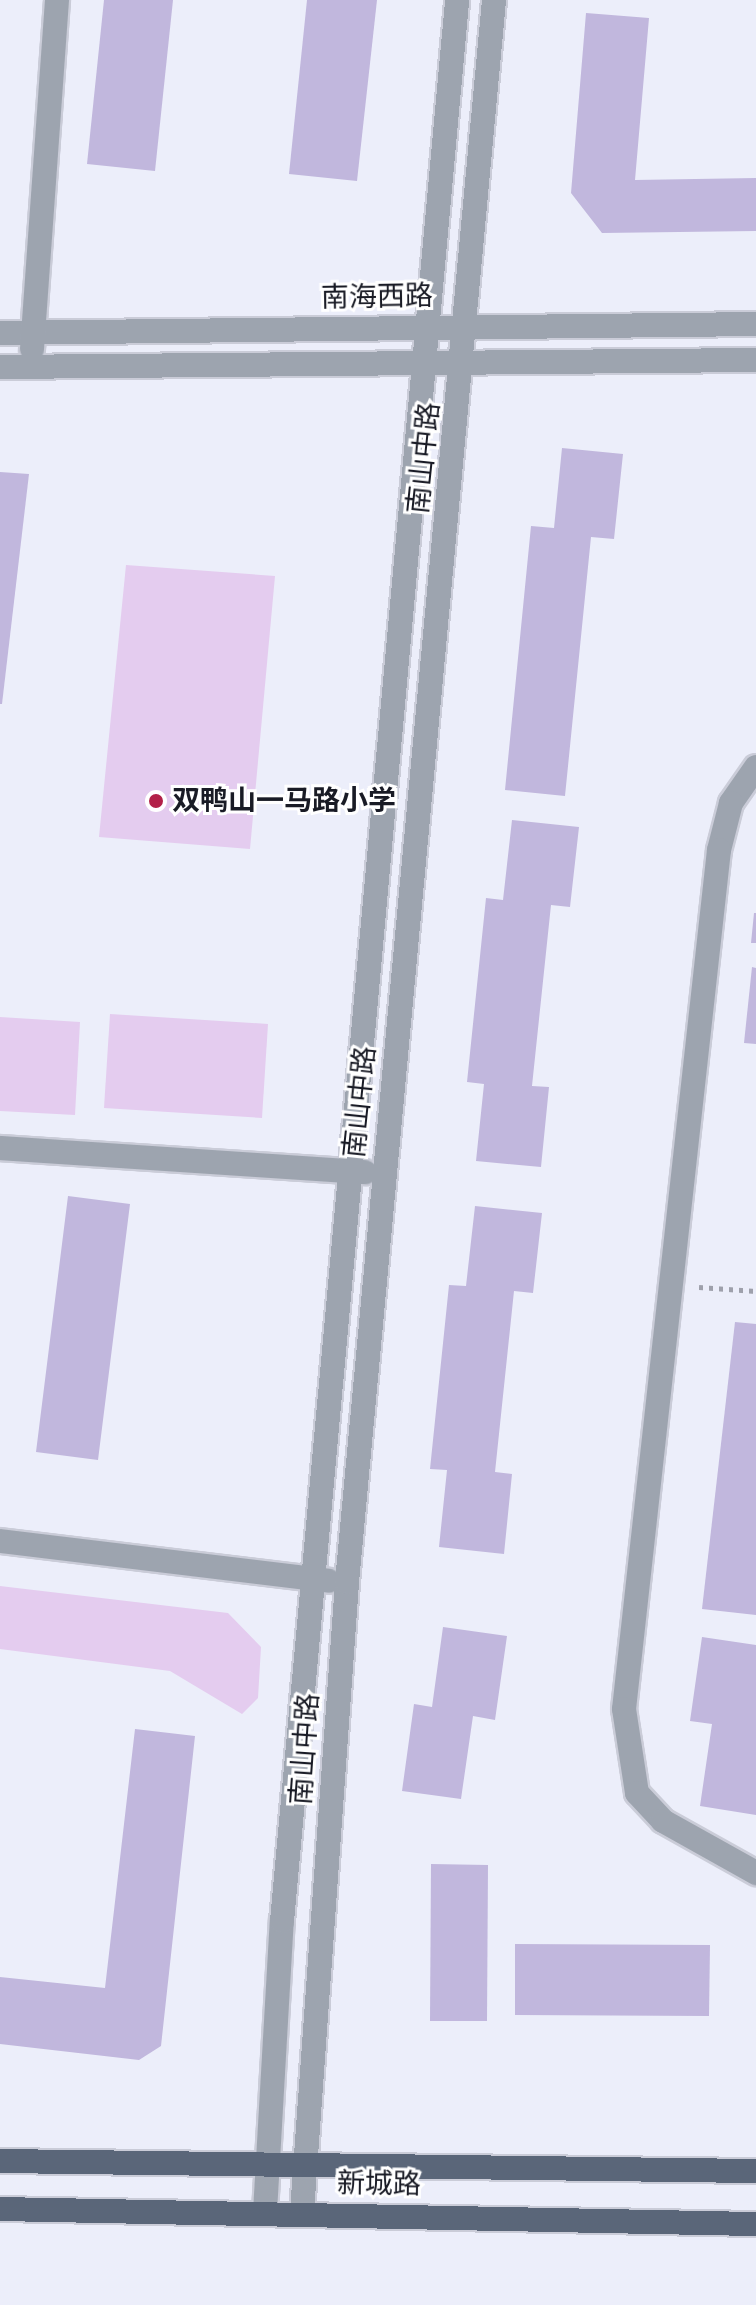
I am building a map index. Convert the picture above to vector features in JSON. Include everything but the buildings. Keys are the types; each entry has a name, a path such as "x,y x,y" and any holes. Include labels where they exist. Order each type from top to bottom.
{"main road":[{"name":"新城路","path":"0,2161 307,2161 756,2171"},
{"name":"新城路","path":"0,2209 302,2212 756,2224"}],"street":[{"path":"31,367 57,0"},
{"name":"南山中路","path":"265,2212 282,1921 457,0"},
{"name":"南山中路","path":"302,2212 347,1582 383,1174 467,325 494,0"},
{"name":"南海西路","path":"0,333 467,325 756,324"},
{"path":"0,367 463,366 756,360"},
{"path":"756,767 731,803 719,850 624,1709 627,1751 637,1793 663,1821 756,1873"},
{"path":"0,1148 383,1174"},
{"path":"0,1541 347,1582"}],"path":[{"path":"671,1285 756,1291"}],"shaded area":[{"path":"126,565 275,576 250,849 99,837"},
{"path":"110,1014 268,1024 262,1118 104,1108"},
{"path":"0,1017 80,1022 75,1115 0,1111"},
{"path":"0,1586 228,1613 261,1647 258,1698 242,1714 170,1671 0,1649"}],"place":[{"name":"双鸭山一马路小学","path":"156,801"}]}
